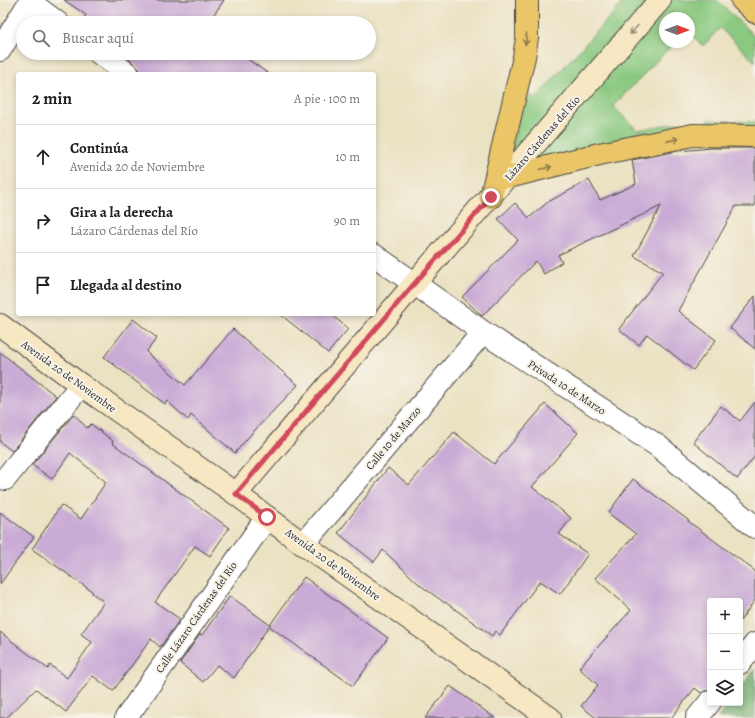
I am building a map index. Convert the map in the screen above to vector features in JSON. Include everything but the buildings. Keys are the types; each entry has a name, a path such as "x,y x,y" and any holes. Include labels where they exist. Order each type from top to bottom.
{"main road":[{"path":"491,197 524,57 527,38 527,0"},
{"path":"742,0 755,12"},
{"path":"508,177 599,154 693,136 755,136"}],"street":[{"name":"Lázaro Cárdenas del Río","path":"236,494 414,284 491,197 660,0"},
{"path":"21,16 30,1 49,16"},
{"path":"0,50 16,24"},
{"path":"109,60 125,72"},
{"name":"Privada 10 de Marzo","path":"376,256 483,332 658,446 755,528"},
{"name":"Avenida 20 de Noviembre","path":"0,324 80,385 236,494 303,544 550,718"},
{"name":"Calle 10 de Marzo","path":"303,544 483,332"},
{"path":"5,479 80,385"},
{"name":"Calle Lázaro Cárdenas del Río","path":"126,718 267,517"},
{"path":"743,659 755,644"},
{"path":"697,718 707,706"}],"green space":[{"path":"625,0 717,0 755,37 755,62 720,28 703,46 695,38 695,12 659,12 659,48 669,48 613,106 637,130 681,122 683,128 539,163 510,159 523,88 535,99"},
{"path":"708,120 755,121 755,129 708,127"},
{"path":"755,669 755,718 718,718 727,706 743,706 743,685"}],"route":[{"path":"267,517 236,494 414,284 491,197"}]}
